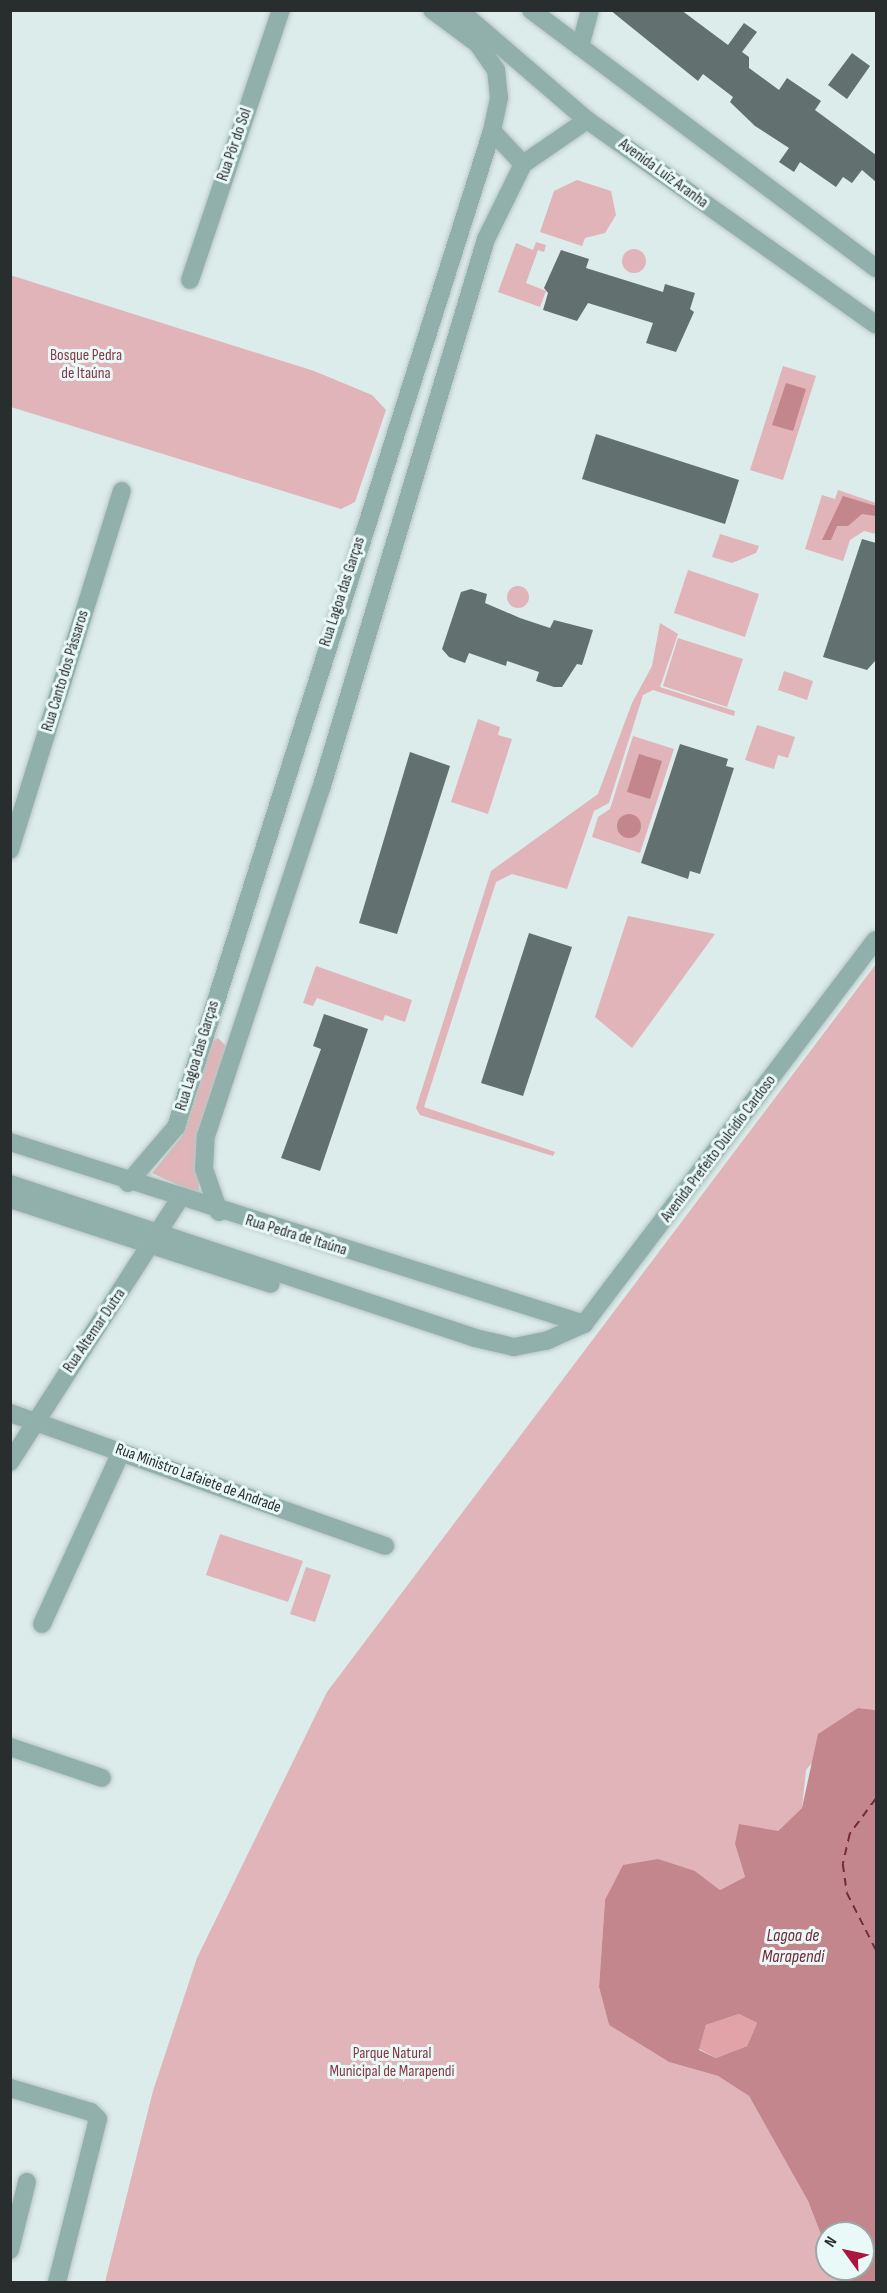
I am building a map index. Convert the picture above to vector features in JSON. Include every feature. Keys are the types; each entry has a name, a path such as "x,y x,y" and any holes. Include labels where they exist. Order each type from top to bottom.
{"street":[{"name":"Rua Pôr do Sol","path":"190,280 281,10"},
{"name":"Rua Lagoa das Garças","path":"128,1183 176,1127 492,131 499,98 496,70 478,44 432,10"},
{"name":"Avenida Luíz Aranha","path":"459,10 587,120 876,325"},
{"path":"531,10 876,268"},
{"path":"580,47 590,10"},
{"name":"Rua Lagoa das Garças","path":"219,1212 204,1169 206,1136 324,778 486,239 523,164 587,120"},
{"path":"492,131 523,164"},
{"name":"Rua Canto dos Pássaros","path":"10,850 122,491"},
{"name":"Avenida Prefeito Dulcídio Cardoso","path":"155,1239 476,1338 514,1347 546,1341 584,1324 876,940"},
{"name":"Rua Pedra de Itaúna","path":"10,1142 179,1200 584,1324"},
{"path":"10,1184 155,1239 476,1350 531,1355"},
{"path":"10,1199 155,1239"},
{"name":"Rua Altemar Dutra","path":"10,1462 34,1420 179,1200"},
{"name":"Rua Ministro Lafaiete de Andrade","path":"10,1413 385,1546"},
{"path":"42,1624 121,1452"},
{"path":"10,1747 102,1778"},
{"path":"10,2088 91,2112 99,2125 57,2283"},
{"path":"10,2250 27,2182"}],"green space":[{"path":"577,180 611,191 616,215 605,233 585,238 582,246 540,232 554,191"},
{"path":"536,242 546,245 544,252 538,250 526,283 546,291 540,307 498,292 516,243 533,250"},
{"path":"634,249 643,252 646,261 643,270 634,273 625,270 622,261 625,252"},
{"name":"Bosque Pedra de Itaúna","path":"10,275 314,371 372,395 386,410 355,502 341,509 11,407"},
{"path":"783,366 816,376 783,480 750,470"},
{"path":"838,490 876,503 876,534 864,531 850,540 843,561 805,549 822,495 835,499"},
{"path":"720,534 759,546 756,553 732,563 712,557"},
{"path":"688,570 759,594 745,637 674,613"},
{"path":"518,586 526,589 529,597 526,605 518,608 510,605 507,597 510,589"},
{"path":"660,623 678,634 660,687 735,711 734,716 653,690 643,695 609,803 594,811 567,889 512,874 496,882 424,1107 555,1152 553,1156 420,1115 416,1108 491,871 598,794 632,703 652,666"},
{"path":"678,638 743,659 727,707 663,686"},
{"path":"784,671 813,681 807,700 778,690"},
{"path":"478,719 500,727 498,735 512,739 488,814 451,802"},
{"path":"757,725 795,737 788,758 778,755 774,769 745,760"},
{"path":"633,736 674,749 640,853 592,837 598,817 610,809"},
{"path":"628,916 715,934 632,1048 595,1017"},
{"name":"Parque Natural Municipal de Marapendi","path":"876,964 876,1710 858,1708 806,1770 802,1808 778,1831 735,1844 745,1877 720,1890 695,1871 605,1900 599,1987 609,2025 669,2062 718,2076 749,2096 808,2201 816,2221 815,2281 841,2282 105,2282 153,2091 197,1958 327,1692"},
{"path":"316,966 412,1000 405,1022 385,1015 383,1021 317,998 313,1006 303,1003"},
{"path":"218,1038 226,1046 198,1137 199,1195 152,1173 182,1136 211,1043"},
{"path":"220,1534 303,1561 288,1602 206,1575"},
{"path":"306,1567 331,1575 315,1622 290,1614"}],"shaded area":[{"path":"739,2014 757,2023 747,2046 716,2058 699,2049 706,2025"}],"water":[{"path":"786,383 806,389 793,431 772,425"},
{"path":"843,496 876,506 876,516 862,514 848,526 837,526 831,540 822,540"},
{"path":"639,754 662,761 650,799 627,792"},
{"path":"629,814 634,815 640,821 640,831 634,837 629,838 624,837 618,831 617,826 618,821 624,815"},
{"name":"Lagoa de Marapendi","path":"858,1708 876,1710 876,2282 841,2281 875,2281 875,2221 816,2221 808,2201 749,2096 718,2076 669,2062 609,2025 599,1987 605,1900 623,1865 658,1859 695,1871 720,1890 745,1877 735,1844 739,1824 778,1831 802,1808 818,1734","holes":["739,2014 757,2023 747,2046 716,2058 699,2050 706,2025"]}],"building":[{"path":"610,10 681,10 728,45 744,23 757,32 742,52 749,57 749,68 779,90 787,78 821,101 815,110 876,155 876,182 862,170 852,183 843,177 836,187 800,162 794,172 779,162 789,148 755,126 730,102 733,97 703,74 698,81"},
{"path":"852,53 870,66 847,99 828,85"},
{"path":"561,250 589,259 586,268 663,292 665,284 695,293 690,309 694,312 676,352 646,343 653,323 588,303 577,321 543,310 548,293 544,288"},
{"path":"596,434 739,480 725,524 582,479"},
{"path":"862,539 876,543 876,660 867,670 823,657"},
{"path":"471,589 487,594 485,603 520,618 550,628 554,620 593,630 582,665 577,664 562,687 554,687 536,681 539,672 507,661 506,666 469,653 465,663 449,657 442,649 461,592"},
{"path":"680,744 728,759 726,766 734,768 700,874 690,871 688,879 641,863"},
{"path":"410,752 450,766 397,934 359,923"},
{"path":"529,933 572,947 523,1096 481,1083"},
{"path":"324,1014 368,1029 320,1171 281,1158 321,1049 313,1046"}],"ferry route":[{"path":"876,1799 850,1834 843,1864 847,1893 876,1950"}]}
